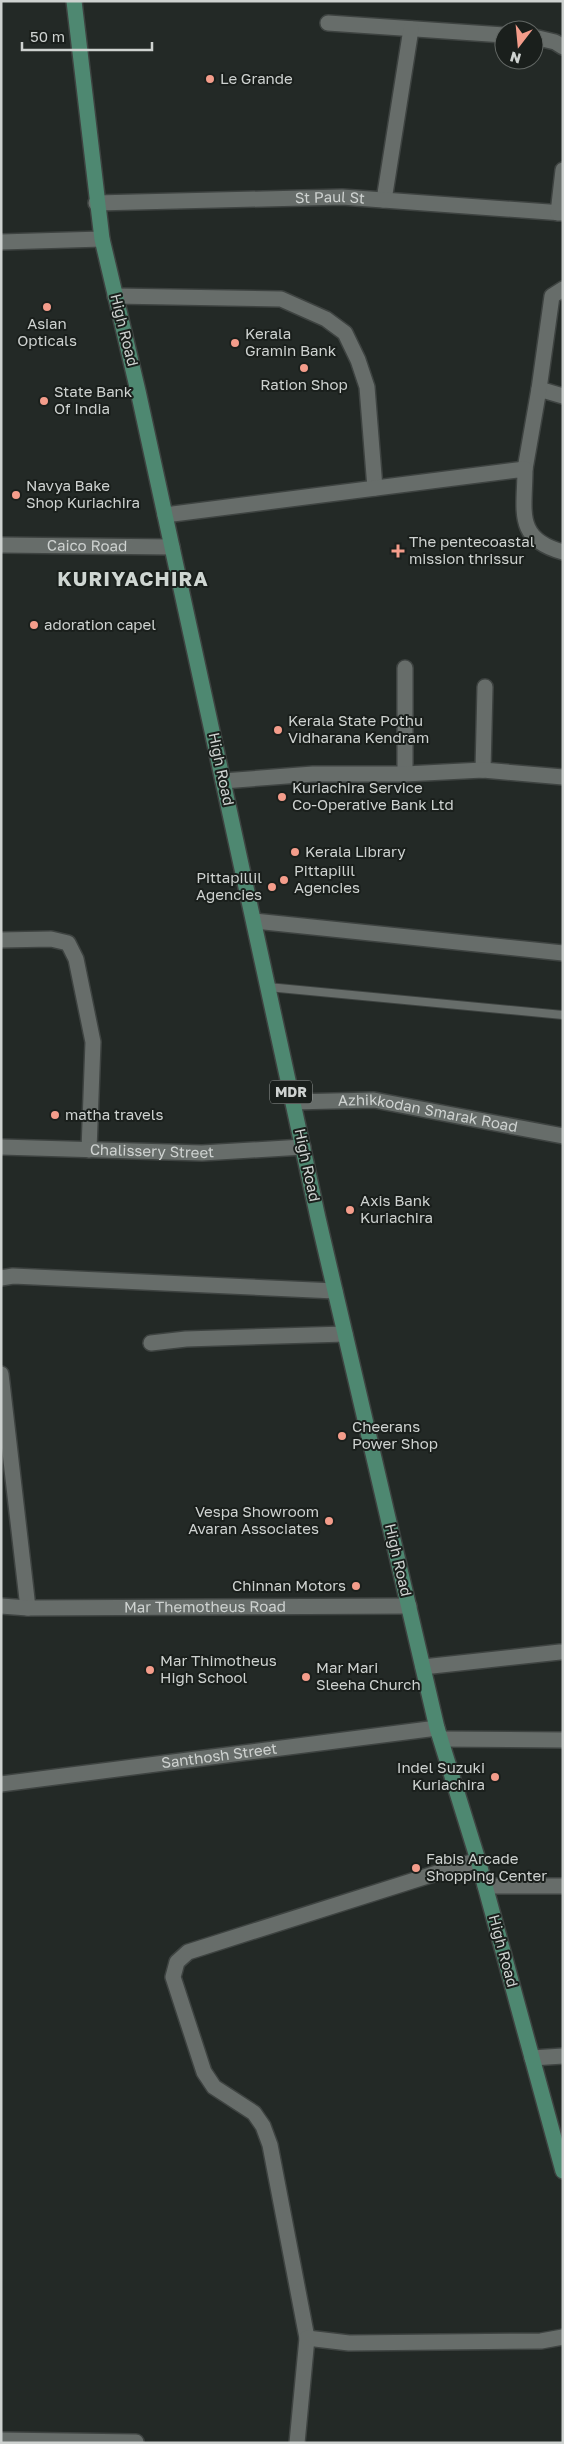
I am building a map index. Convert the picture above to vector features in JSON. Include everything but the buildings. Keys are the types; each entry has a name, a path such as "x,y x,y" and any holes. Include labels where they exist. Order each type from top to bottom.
{"main road":[{"name":"High Road","path":"74,1 96,203 102,239 165,515 335,1291 439,1734 478,1860 563,2171"}],"street":[{"path":"328,23 494,34"},
{"path":"384,200 411,29"},
{"path":"544,39 555,42 563,48"},
{"path":"560,213 563,170"},
{"name":"St Paul St","path":"96,203 342,197 560,213"},
{"path":"1,242 102,239"},
{"path":"563,289 552,296 550,304 540,389 525,469 526,527 536,541 563,552"},
{"path":"116,296 281,299 326,319 344,333 358,360 367,387 375,488"},
{"path":"540,389 563,396"},
{"path":"165,515 525,469"},
{"name":"Caico Road","path":"1,545 172,547"},
{"path":"405,668 405,774"},
{"path":"483,770 484,687"},
{"path":"223,780 313,774 405,774 483,770 563,777"},
{"path":"254,921 563,953"},
{"path":"1,940 51,938 68,943 76,960 93,1042 89,1150"},
{"name":"Azhikkodan Smarak Road","path":"293,1102 374,1100 563,1136"},
{"name":"Chalissery Street","path":"1,1147 202,1153 303,1147"},
{"path":"1,1278 13,1276 335,1291"},
{"path":"151,1343 186,1339 345,1334"},
{"path":"1,1374 28,1608"},
{"name":"Mar Themotheus Road","path":"1,1606 28,1608 409,1606"},
{"path":"423,1667 560,1652"},
{"name":"Santhosh Street","path":"1,1784 439,1734 563,1740"},
{"path":"297,2443 307,2338 270,2145 263,2126 254,2113 214,2087 204,2072 173,1977 177,1962 188,1952 478,1860"},
{"path":"485,1886 563,1886"},
{"path":"532,2058 563,2056"},
{"path":"307,2338 359,2343 541,2342 563,2337"},
{"path":"1,2440 136,2442"}],"lane":[{"path":"268,987 563,1015"}],"place":[{"name":"Le Grande","path":"210,79"},
{"name":"Asian Opticals","path":"47,307"},
{"name":"Kerala Gramin Bank","path":"235,343"},
{"name":"Ration Shop","path":"304,368"},
{"name":"State Bank Of India","path":"44,401"},
{"name":"Navya Bake Shop Kuriachira","path":"16,495"},
{"name":"The pentecoastal mission thrissur","path":"398,551"},
{"name":"adoration capel","path":"34,625"},
{"name":"Kerala State Pothu Vidharana Kendram","path":"278,730"},
{"name":"Kuriachira Service Co-Operative Bank Ltd","path":"282,797"},
{"name":"Kerala Library","path":"295,852"},
{"name":"Pittapilil Agencies","path":"284,880"},
{"name":"Pittapillil Agencies","path":"272,887"},
{"name":"matha travels","path":"55,1115"},
{"name":"Axis Bank Kuriachira","path":"350,1210"},
{"name":"Cheerans Power Shop","path":"342,1436"},
{"name":"Vespa Showroom Avaran Associates","path":"329,1521"},
{"name":"Chinnan Motors","path":"356,1586"},
{"name":"Mar Thimotheus High School","path":"150,1670"},
{"name":"Mar Mari Sleeha Church","path":"306,1677"},
{"name":"Indel Suzuki Kuriachira","path":"495,1777"},
{"name":"Fabis Arcade Shopping Center","path":"416,1868"}],"district":[{"name":"KURIYACHIRA","path":"133,579"}]}
